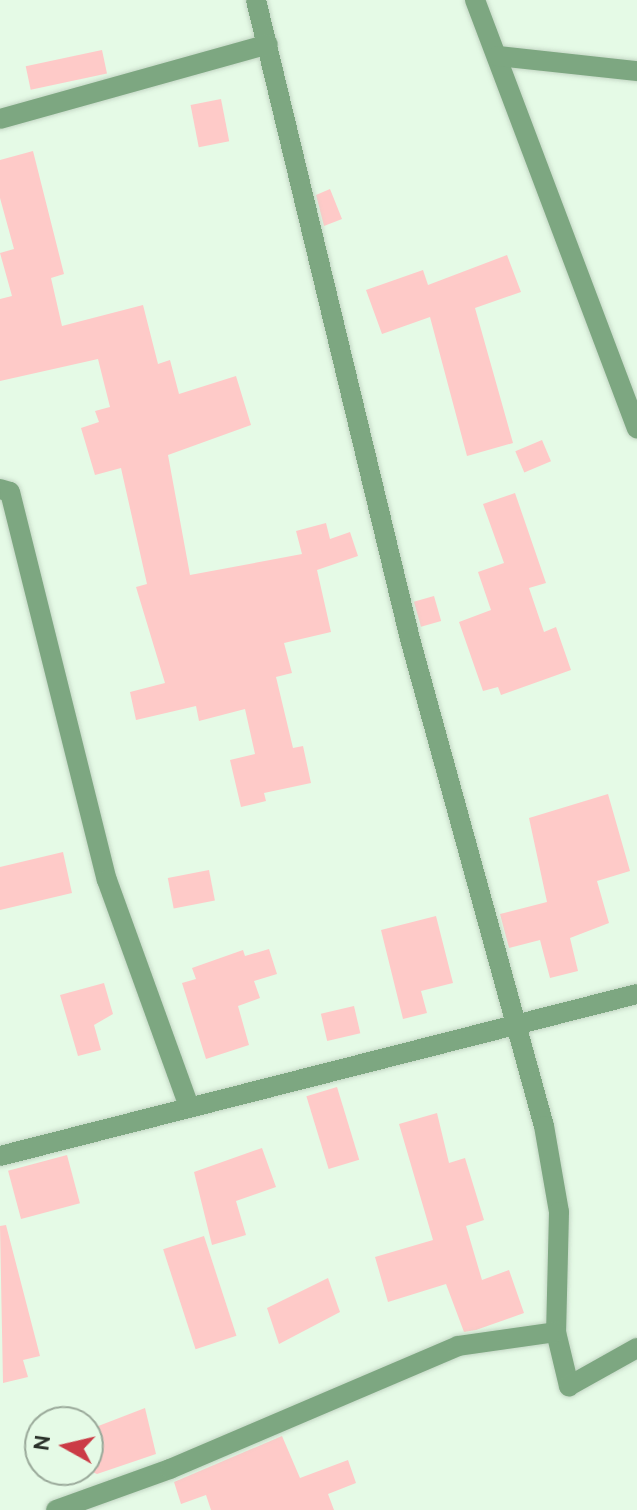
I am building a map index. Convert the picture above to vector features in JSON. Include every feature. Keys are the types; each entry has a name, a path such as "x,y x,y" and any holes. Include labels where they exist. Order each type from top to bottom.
{"street":[{"path":"256,0 406,624 470,870 519,1022 559,1212 556,1332 569,1386 637,1348"},
{"path":"475,0 637,428"},
{"path":"0,119 268,44"},
{"path":"498,56 637,71"},
{"path":"0,489 10,492 107,880 189,1107"},
{"path":"0,1156 637,994"},
{"path":"56,1510 170,1469 458,1346 556,1332"}],"building":[{"path":"102,50 107,73 31,90 26,66"},
{"path":"221,99 229,141 199,147 191,105"},
{"path":"33,151 64,274 51,278 62,326 143,305 158,364 170,360 179,394 236,376 251,425 168,455 190,575 302,554 296,531 326,523 330,539 350,532 358,556 317,570 331,632 284,643 292,673 276,677 293,748 303,746 311,783 264,793 266,801 241,807 230,760 255,754 245,709 199,721 196,706 136,720 130,692 165,683 136,587 147,584 121,468 95,475 81,428 99,422 95,411 110,407 98,359 0,381 0,299 12,296 0,253 14,249 0,198 0,160"},
{"path":"330,189 342,219 324,226 316,195"},
{"path":"507,255 521,292 475,308 513,443 467,456 430,317 382,334 366,290 423,270 428,285"},
{"path":"542,440 551,461 524,473 515,451"},
{"path":"515,493 546,583 529,588 544,632 556,627 571,670 501,695 498,687 483,691 459,622 491,610 478,572 504,563 483,504"},
{"path":"434,596 441,621 421,627 414,602"},
{"path":"608,794 630,871 597,881 609,923 570,938 578,971 550,978 540,940 509,948 500,914 547,902 529,818"},
{"path":"63,852 72,893 0,910 0,867"},
{"path":"209,870 215,900 174,908 168,878"},
{"path":"436,916 453,983 421,991 427,1013 403,1019 381,930"},
{"path":"269,949 277,974 254,981 260,998 238,1006 249,1045 206,1059 182,983 196,979 192,968 243,950 245,956"},
{"path":"104,983 113,1014 94,1025 101,1050 78,1056 60,995"},
{"path":"354,1006 360,1033 327,1041 321,1014"},
{"path":"337,1087 359,1160 329,1169 306,1096"},
{"path":"437,1113 449,1163 465,1158 484,1220 466,1226 482,1280 509,1270 524,1313 464,1332 446,1284 388,1302 375,1257 433,1240 399,1124"},
{"path":"262,1148 276,1187 236,1201 246,1235 212,1245 194,1172"},
{"path":"67,1155 80,1203 21,1219 8,1171"},
{"path":"6,1225 40,1356 23,1360 28,1377 3,1383 0,1226"},
{"path":"204,1236 236,1336 196,1349 163,1249"},
{"path":"328,1278 340,1312 279,1344 267,1308"},
{"path":"145,1408 156,1454 104,1472 104,1424"},
{"path":"282,1436 300,1478 348,1460 356,1483 328,1494 334,1510 211,1510 206,1495 181,1504 174,1482"}]}
